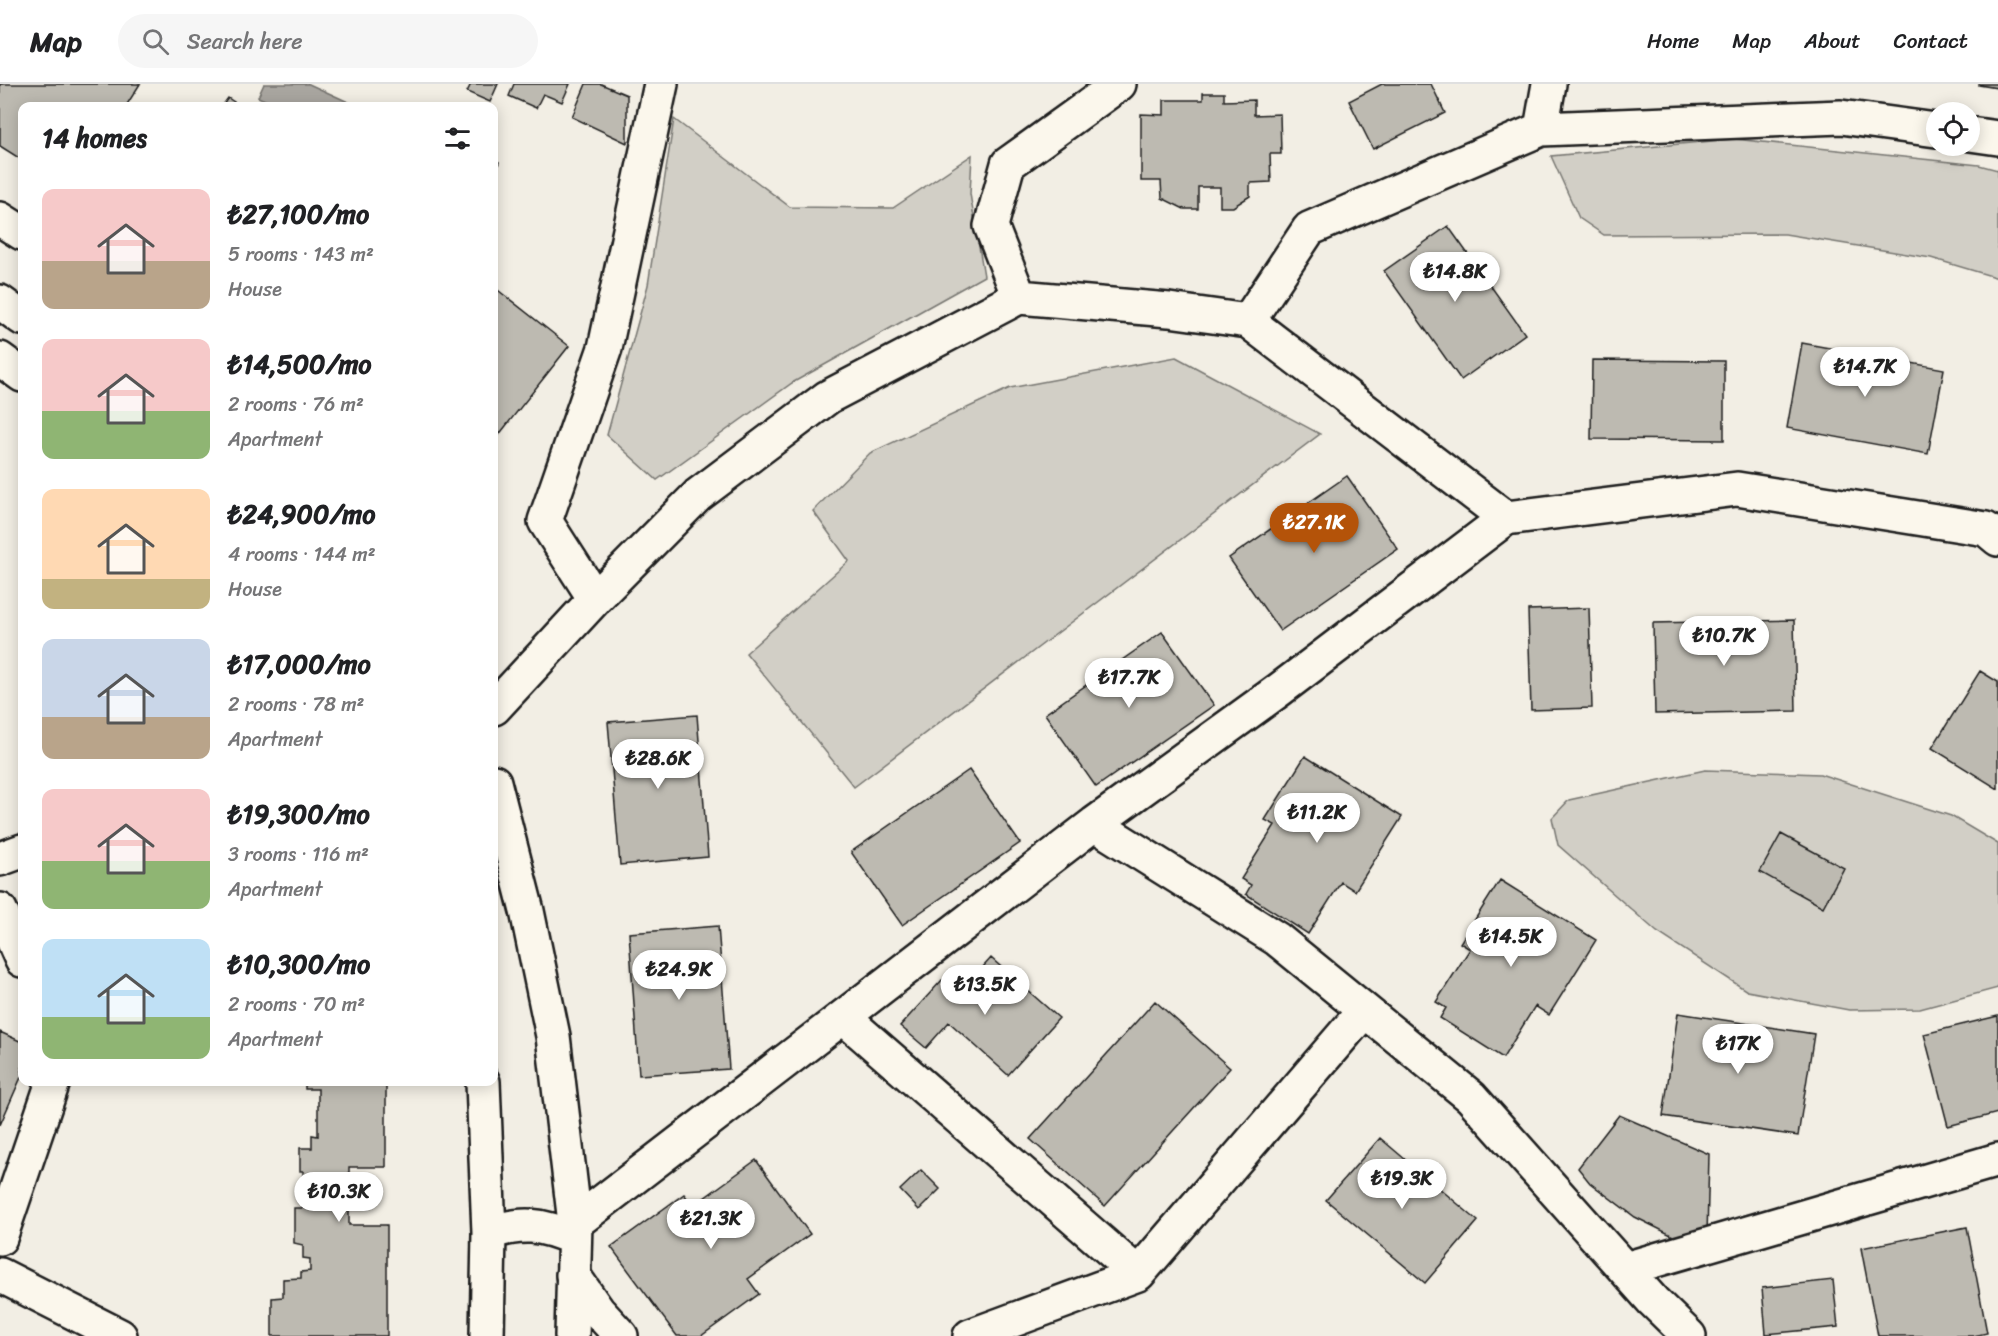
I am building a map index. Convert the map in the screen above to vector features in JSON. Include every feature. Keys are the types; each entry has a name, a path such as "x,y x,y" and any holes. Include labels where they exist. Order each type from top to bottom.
{"street":[{"path":"596,599 545,521 605,348 660,84"},
{"path":"1019,297 992,226 1008,164 1119,84"},
{"path":"1541,129 1549,84"},
{"path":"1248,321 1309,230 1541,129 1841,117 1926,129"},
{"path":"1980,135 1998,138"},
{"path":"0,219 18,230"},
{"path":"498,704 698,495 828,397 1019,297 1169,310 1248,321 1506,519"},
{"path":"0,302 18,315"},
{"path":"0,359 18,372"},
{"path":"489,1233 511,1226 545,1226 574,1230 843,1017 1094,824 1279,690 1506,519 1737,489 1986,529 1998,539"},
{"path":"498,798 527,911 553,1036 574,1230 572,1336"},
{"path":"1094,824 1277,939 1471,1097 1624,1269 1689,1336"},
{"path":"0,859 18,852"},
{"path":"0,910 18,951"},
{"path":"970,1336 1138,1274 1364,1011"},
{"path":"843,1017 1138,1274"},
{"path":"0,1238 52,1086"},
{"path":"483,1086 489,1233 487,1336"},
{"path":"1624,1269 1998,1160"},
{"path":"0,1275 85,1327 120,1336"},
{"path":"573,1275 598,1311 621,1336"}],"shaded area":[{"path":"264,84 309,84 348,102 270,102 258,97"},
{"path":"674,119 790,207 893,208 972,155 970,194 984,276 792,383 657,480 607,435 648,285"},
{"path":"1734,139 1979,165 1998,170 1998,278 1931,258 1785,234 1604,235 1579,218 1551,156"},
{"path":"1176,357 1320,434 854,787 746,653 849,561 813,511 870,453 1010,388"},
{"path":"1705,770 1820,774 1951,816 1998,844 1998,988 1920,1009 1849,1010 1747,991 1657,932 1558,845 1552,818 1569,800"}],"building":[{"path":"0,84 140,84 129,102 18,102 18,157 0,146"},
{"path":"471,84 498,84 490,102 467,92"},
{"path":"514,84 570,84 562,102 543,94 536,108 509,96"},
{"path":"586,84 601,84 627,95 627,143 572,117"},
{"path":"1382,84 1431,84 1445,113 1373,149 1349,101"},
{"path":"1998,84 1998,88 1979,85"},
{"path":"1203,93 1224,93 1224,101 1254,100 1254,115 1280,114 1281,154 1270,154 1271,182 1250,183 1250,196 1233,207 1220,207 1220,187 1198,187 1198,209 1184,209 1162,198 1161,181 1141,181 1141,114 1164,115 1164,100 1203,100"},
{"path":"1448,226 1525,334 1461,380 1384,271"},
{"path":"498,290 569,346 498,436"},
{"path":"1802,343 1944,369 1928,454 1787,428"},
{"path":"1592,360 1724,361 1724,440 1591,439"},
{"path":"1347,476 1398,549 1280,631 1229,558"},
{"path":"1589,608 1592,708 1531,710 1528,610"},
{"path":"1794,620 1796,711 1655,714 1653,623"},
{"path":"1162,632 1214,705 1096,787 1045,714"},
{"path":"1980,671 1998,682 1998,789 1932,748"},
{"path":"697,715 708,857 620,865 608,722"},
{"path":"1305,756 1402,817 1355,891 1341,882 1308,934 1246,894 1251,885 1241,879 1275,825 1265,820"},
{"path":"969,770 1020,843 902,925 851,852"},
{"path":"1781,834 1844,868 1823,907 1760,872"},
{"path":"1500,880 1596,940 1549,1015 1535,1006 1503,1058 1440,1018 1446,1008 1436,1002 1470,949 1460,943"},
{"path":"718,926 729,1069 639,1075 629,933"},
{"path":"991,958 1059,1018 1008,1075 949,1022 926,1048 900,1026 942,980 958,995"},
{"path":"1155,1001 1230,1068 1105,1206 1030,1139"},
{"path":"1678,1013 1814,1034 1798,1136 1663,1116"},
{"path":"1998,1016 1998,1113 1948,1126 1924,1034"},
{"path":"0,1032 18,1040 18,1084 0,1125"},
{"path":"305,1086 386,1086 386,1167 349,1167 349,1225 387,1225 387,1336 272,1336 272,1298 283,1297 283,1279 301,1278 301,1272 310,1271 310,1259 303,1258 303,1245 294,1243 294,1208 329,1208 329,1180 303,1180 303,1171 300,1171 300,1148 312,1148 312,1135 318,1136 318,1089 305,1089"},
{"path":"1619,1115 1709,1154 1707,1235 1673,1236 1635,1217 1590,1183 1578,1168"},
{"path":"1380,1138 1478,1221 1425,1283 1326,1200"},
{"path":"756,1160 810,1234 748,1279 759,1294 701,1336 677,1336 611,1247 684,1194 693,1206"},
{"path":"921,1170 940,1189 919,1210 900,1190"},
{"path":"1967,1227 1987,1333 1974,1336 1878,1336 1861,1248"},
{"path":"1833,1280 1838,1327 1766,1334 1762,1288"}]}
